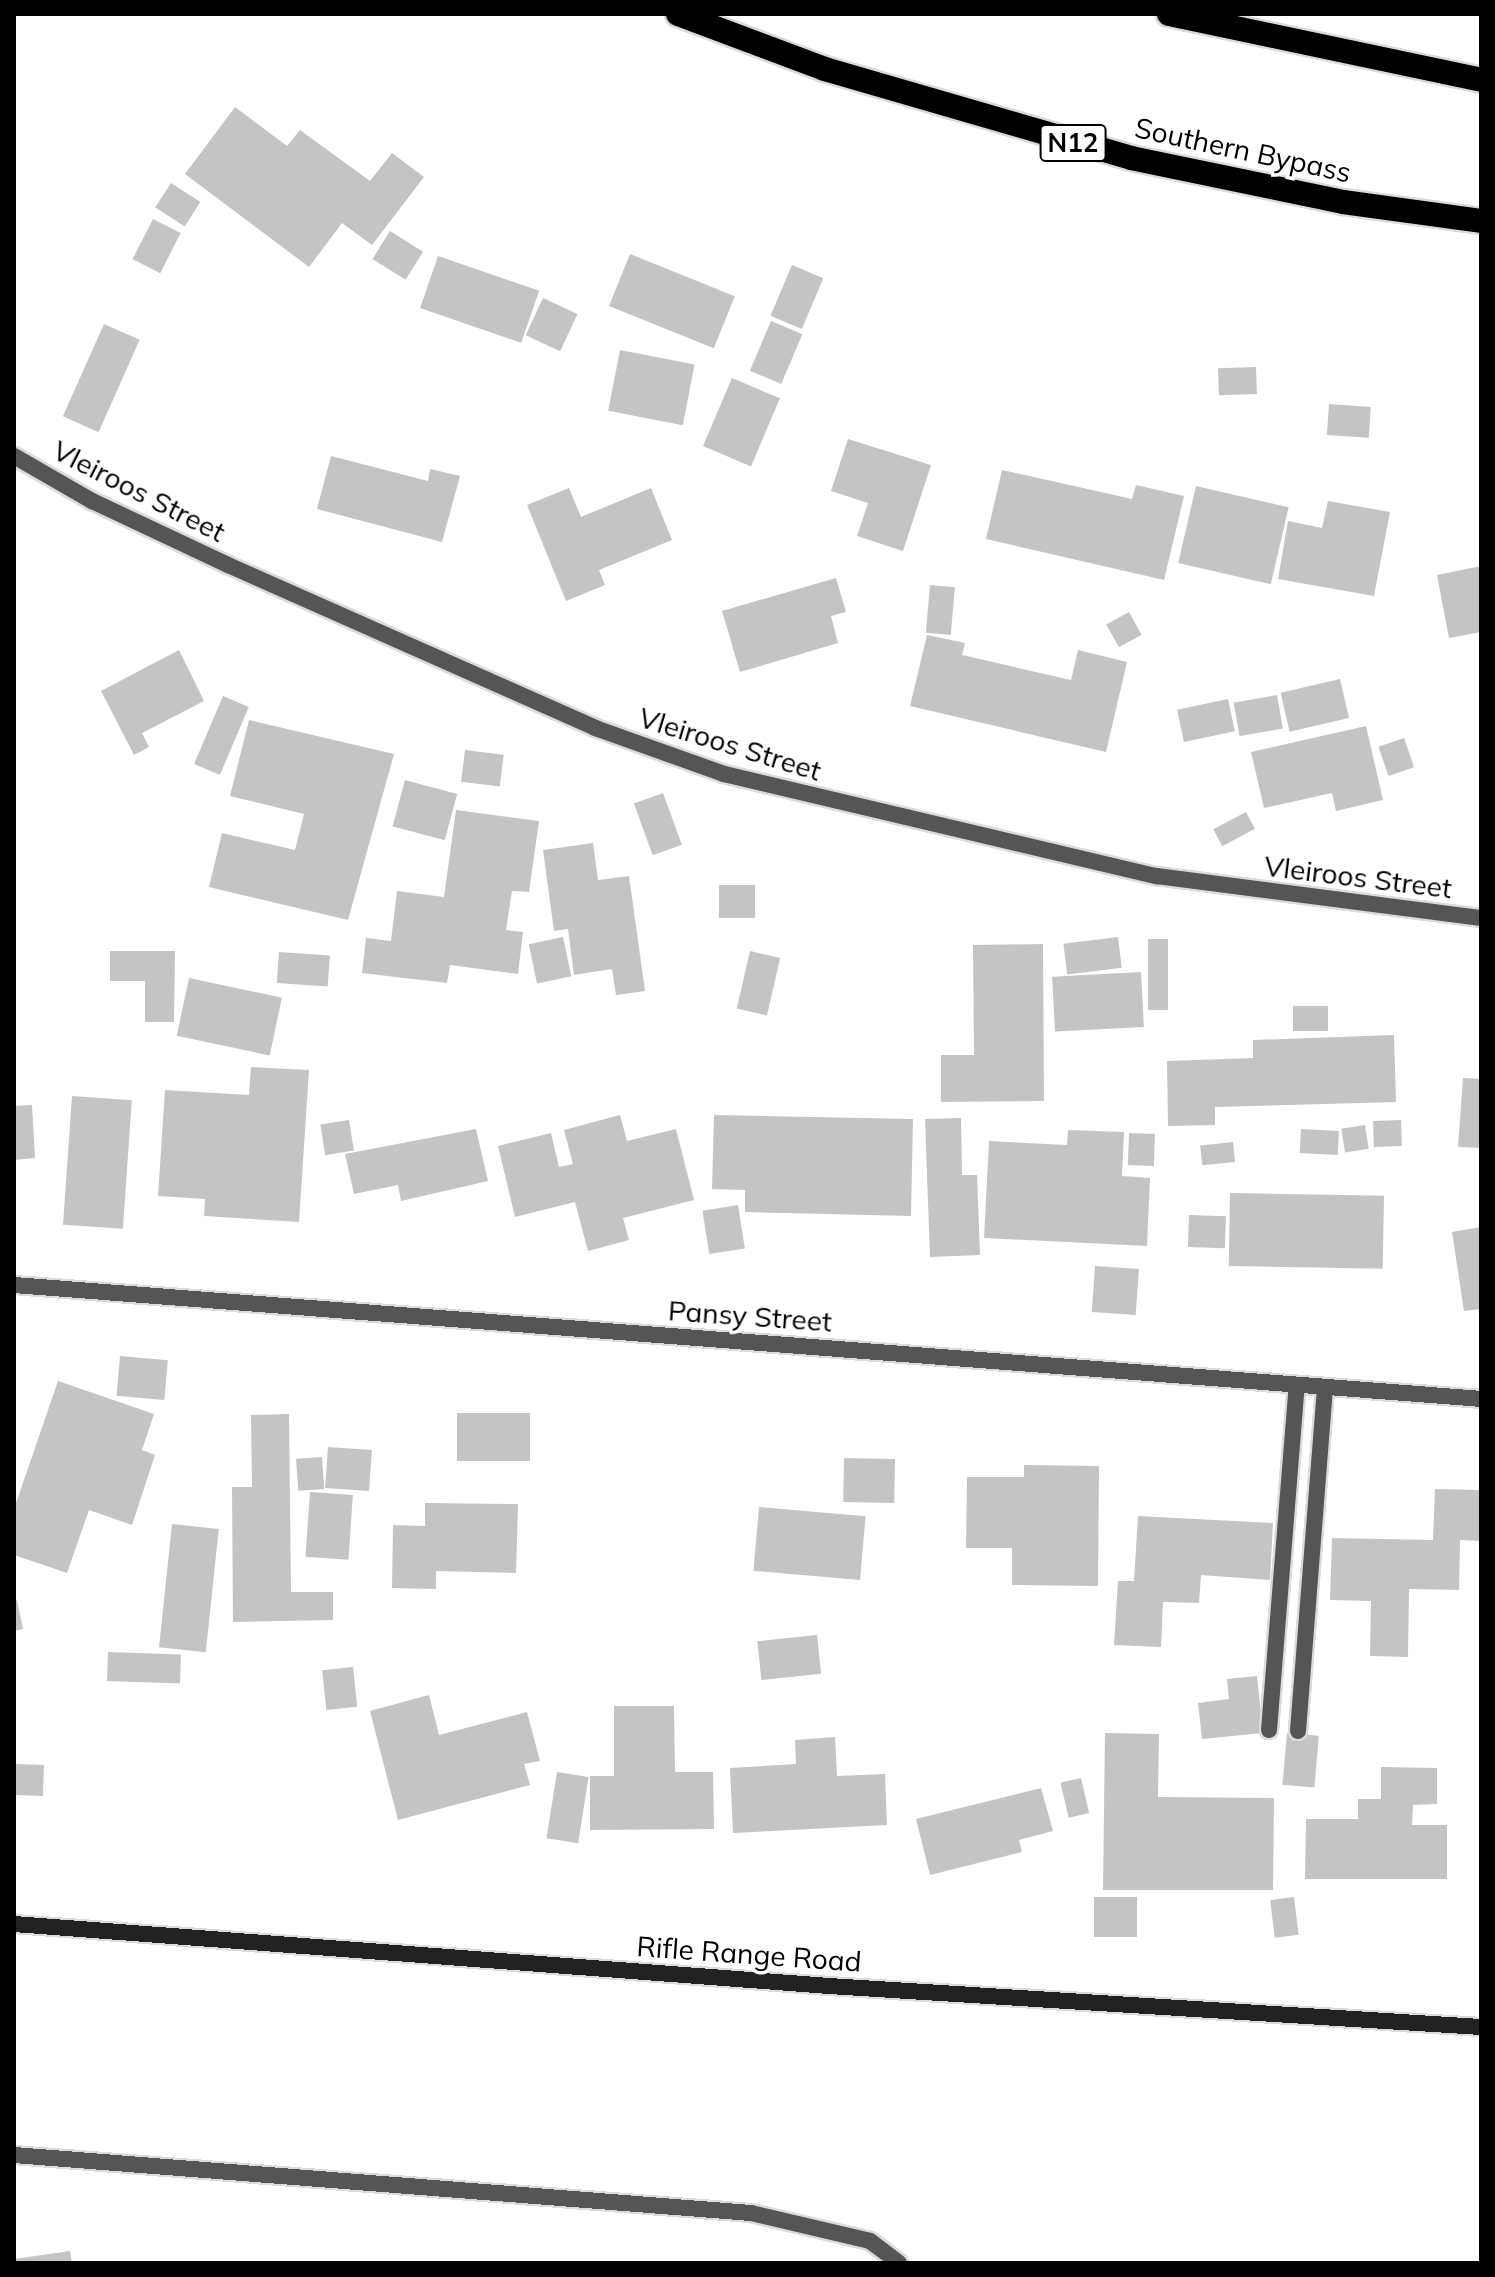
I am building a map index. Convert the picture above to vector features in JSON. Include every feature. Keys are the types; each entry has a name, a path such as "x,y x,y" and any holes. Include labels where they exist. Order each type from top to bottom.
{"highway":[{"name":"Southern Bypass","path":"678,14 911,96 1131,158 1343,202 1481,221"},
{"path":"1169,14 1481,80"}],"main road":[{"name":"Rifle Range Road","path":"14,1924 829,1986 1481,2027"}],"street":[{"name":"Vleiroos Street","path":"14,456 92,501 242,571 595,728 724,774 1157,876 1481,918"},
{"name":"Pansy Street","path":"14,1285 1481,1399"},
{"path":"1269,1730 1297,1385"},
{"path":"1298,1731 1325,1387"},
{"path":"14,2155 751,2213 870,2241 899,2263"}],"building":[{"path":"235,107 287,146 300,130 370,181 392,153 424,177 372,245 342,223 309,267 185,174"},
{"path":"171,183 200,202 185,226 155,207"},
{"path":"153,219 181,233 160,273 133,259"},
{"path":"390,231 423,252 406,280 373,259"},
{"path":"630,254 735,296 714,348 609,306"},
{"path":"438,256 539,291 521,343 420,308"},
{"path":"792,265 823,278 802,329 771,316"},
{"path":"543,298 577,314 560,351 526,335"},
{"path":"771,321 802,334 781,384 750,371"},
{"path":"104,324 140,340 99,432 63,416"},
{"path":"620,350 695,365 683,425 608,411"},
{"path":"1256,367 1257,394 1219,395 1218,368"},
{"path":"732,378 780,398 751,466 703,446"},
{"path":"1329,404 1371,407 1369,438 1327,435"},
{"path":"848,439 931,465 903,551 857,536 868,503 831,491"},
{"path":"331,456 428,481 430,469 460,476 442,542 317,509"},
{"path":"1002,470 1132,499 1136,485 1184,496 1164,580 986,539"},
{"path":"1196,486 1289,507 1271,584 1178,563"},
{"path":"569,488 581,517 651,488 672,540 599,570 605,585 566,601 527,505"},
{"path":"1328,501 1390,512 1374,596 1278,579 1288,521 1322,528"},
{"path":"1481,566 1481,632 1449,638 1437,575"},
{"path":"836,578 846,612 831,616 838,643 740,672 722,611"},
{"path":"930,585 955,587 951,635 926,633"},
{"path":"1129,612 1142,635 1119,647 1106,625"},
{"path":"927,635 965,643 962,655 1071,680 1078,650 1127,662 1106,752 910,706"},
{"path":"179,650 204,701 142,733 149,747 134,755 101,691"},
{"path":"1340,679 1349,718 1290,732 1281,693"},
{"path":"1277,695 1283,728 1240,736 1234,703"},
{"path":"223,696 249,707 220,775 194,764"},
{"path":"1228,699 1235,731 1184,742 1177,710"},
{"path":"249,720 394,754 348,920 209,887 222,833 295,850 304,814 230,796"},
{"path":"1366,726 1383,800 1336,811 1332,793 1264,808 1251,752"},
{"path":"1404,738 1414,767 1389,776 1378,747"},
{"path":"465,750 504,755 500,787 461,782"},
{"path":"405,780 457,794 445,840 393,826"},
{"path":"663,793 682,845 653,855 634,804"},
{"path":"456,810 539,821 529,892 512,891 506,930 523,932 518,974 450,965 447,983 362,973 366,938 391,941 397,891 444,897"},
{"path":"1246,812 1255,829 1222,846 1213,829"},
{"path":"593,843 598,880 629,876 645,991 616,995 612,969 574,975 568,929 554,931 543,850"},
{"path":"719,885 755,885 755,918 719,918"},
{"path":"563,937 571,976 537,983 529,944"},
{"path":"1118,937 1122,968 1067,974 1063,944"},
{"path":"1148,939 1168,939 1168,1010 1148,1010"},
{"path":"1043,944 1044,1101 941,1102 941,1055 974,1055 973,945"},
{"path":"110,951 175,951 174,1022 145,1022 145,981 110,981"},
{"path":"750,951 780,958 767,1015 737,1008"},
{"path":"279,952 330,956 328,986 277,983"},
{"path":"1141,972 1144,1027 1055,1032 1052,977"},
{"path":"189,978 282,998 270,1055 177,1036"},
{"path":"1293,1006 1328,1006 1328,1031 1293,1031"},
{"path":"1394,1035 1396,1102 1215,1107 1215,1125 1168,1126 1167,1061 1253,1058 1253,1040"},
{"path":"251,1067 309,1070 299,1222 204,1216 205,1199 158,1196 165,1090 249,1095"},
{"path":"1463,1078 1481,1079 1481,1148 1458,1147"},
{"path":"72,1096 132,1100 123,1229 63,1225"},
{"path":"32,1105 35,1158 14,1160 14,1106"},
{"path":"620,1115 627,1141 676,1129 694,1200 623,1218 629,1240 588,1251 575,1202 515,1217 498,1146 551,1133 559,1167 573,1164 564,1130"},
{"path":"714,1115 913,1119 911,1216 745,1212 745,1190 712,1189"},
{"path":"961,1118 962,1175 977,1175 980,1255 930,1257 925,1119"},
{"path":"349,1120 354,1151 325,1155 320,1125"},
{"path":"1401,1120 1402,1146 1374,1147 1373,1121"},
{"path":"1365,1125 1369,1149 1345,1152 1341,1129"},
{"path":"476,1129 488,1181 401,1201 398,1185 354,1194 345,1154"},
{"path":"1301,1129 1339,1131 1338,1155 1300,1153"},
{"path":"1068,1130 1124,1132 1122,1176 1150,1178 1147,1246 984,1238 989,1141 1067,1145"},
{"path":"1129,1133 1155,1134 1154,1166 1128,1165"},
{"path":"1233,1142 1235,1162 1202,1165 1200,1145"},
{"path":"1230,1193 1384,1196 1383,1269 1229,1266"},
{"path":"738,1205 745,1248 709,1254 702,1211"},
{"path":"1189,1215 1226,1216 1225,1248 1188,1247"},
{"path":"1481,1227 1481,1309 1464,1311 1452,1232"},
{"path":"1095,1266 1139,1269 1136,1315 1092,1312"},
{"path":"120,1356 168,1360 164,1400 117,1396"},
{"path":"58,1381 154,1414 142,1450 155,1455 132,1525 89,1510 67,1573 14,1555 14,1509"},
{"path":"457,1413 530,1413 530,1461 457,1461"},
{"path":"289,1414 291,1592 333,1592 333,1620 233,1622 232,1487 252,1487 251,1415"},
{"path":"328,1447 372,1450 369,1491 325,1488"},
{"path":"322,1457 324,1489 298,1491 296,1459"},
{"path":"844,1458 895,1459 894,1503 843,1502"},
{"path":"1024,1465 1099,1466 1098,1586 1012,1585 1012,1548 966,1548 967,1477 1024,1477"},
{"path":"1435,1489 1481,1490 1481,1541 1460,1540 1459,1590 1409,1589 1408,1657 1370,1656 1371,1601 1330,1600 1332,1538 1433,1540"},
{"path":"310,1492 353,1495 348,1560 305,1557"},
{"path":"425,1503 518,1504 516,1573 436,1571 436,1589 392,1588 393,1525 425,1526"},
{"path":"759,1507 866,1516 860,1580 753,1571"},
{"path":"1138,1516 1273,1523 1270,1580 1201,1575 1199,1603 1163,1602 1161,1647 1114,1645 1118,1581 1134,1581"},
{"path":"172,1524 219,1529 206,1652 159,1647"},
{"path":"17,1600 23,1629 14,1631 14,1601"},
{"path":"817,1635 821,1674 761,1680 757,1641"},
{"path":"108,1652 181,1655 180,1684 107,1681"},
{"path":"353,1667 357,1707 326,1710 322,1670"},
{"path":"1257,1676 1263,1733 1202,1739 1198,1703 1229,1699 1227,1679"},
{"path":"429,1695 439,1735 527,1712 540,1761 524,1764 530,1785 398,1820 370,1711"},
{"path":"614,1706 674,1706 675,1772 713,1772 714,1829 590,1830 590,1776 614,1776"},
{"path":"1105,1733 1159,1734 1158,1797 1274,1798 1273,1890 1103,1890"},
{"path":"1287,1733 1319,1736 1314,1788 1282,1785"},
{"path":"835,1737 837,1776 885,1774 887,1825 733,1833 730,1768 796,1764 795,1740"},
{"path":"16,1764 44,1765 43,1796 15,1795"},
{"path":"1381,1767 1437,1768 1437,1804 1413,1805 1412,1825 1447,1825 1447,1879 1305,1879 1306,1819 1358,1819 1358,1799 1381,1799"},
{"path":"557,1772 589,1777 578,1843 547,1838"},
{"path":"1081,1778 1089,1813 1069,1818 1061,1783"},
{"path":"1041,1788 1053,1831 1019,1840 1022,1852 930,1875 916,1819"},
{"path":"1094,1897 1137,1897 1137,1937 1094,1937"},
{"path":"1294,1897 1299,1935 1275,1938 1270,1900"},
{"path":"70,2251 72,2263 14,2263 14,2259"}]}
